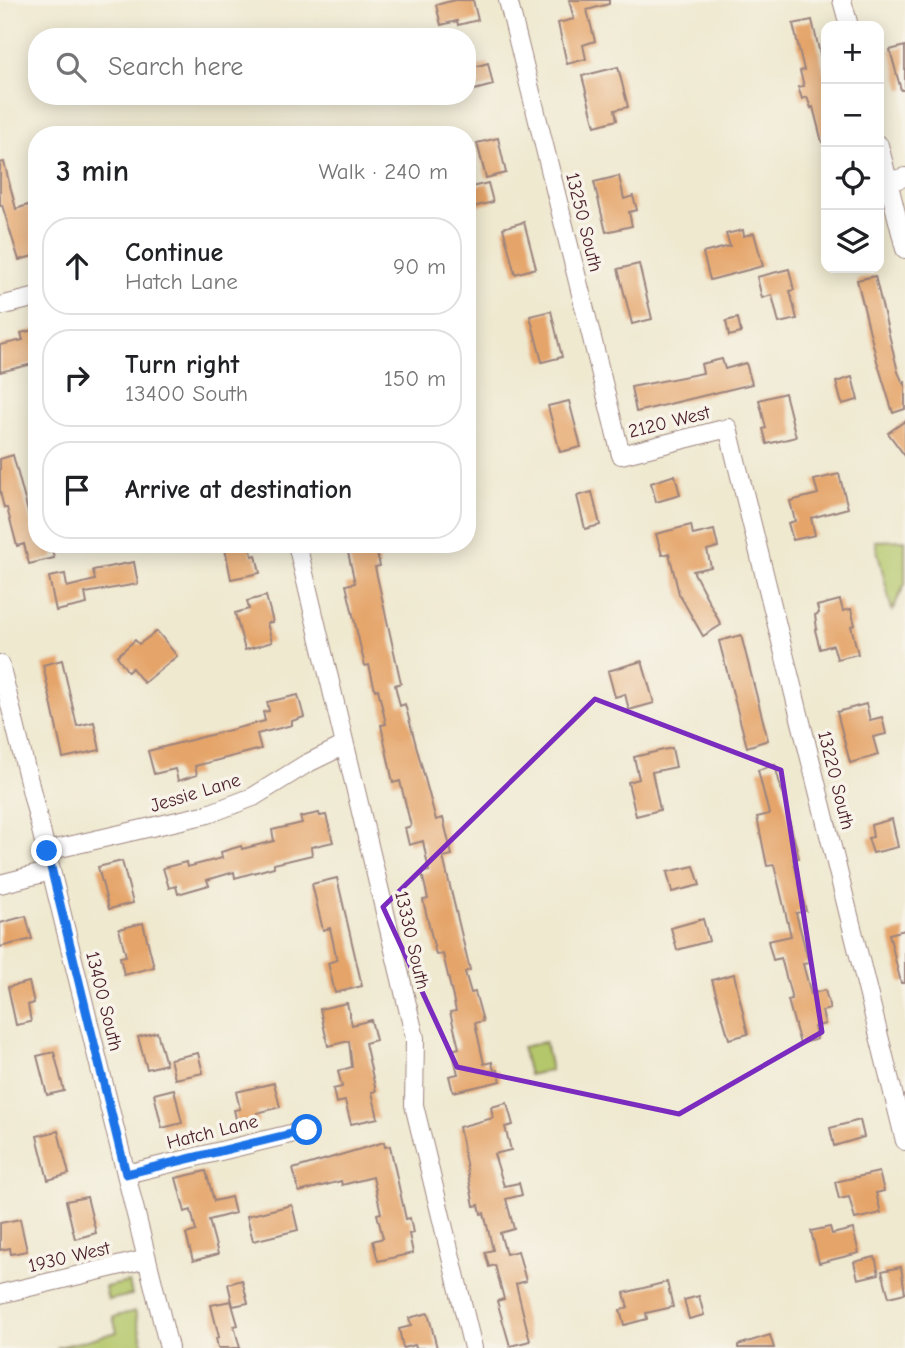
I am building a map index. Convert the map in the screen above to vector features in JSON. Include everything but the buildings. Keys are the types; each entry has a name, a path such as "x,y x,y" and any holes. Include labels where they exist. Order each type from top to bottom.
{"street":[{"name":"13250 South","path":"508,0 621,455"},
{"path":"842,0 848,21"},
{"path":"880,147 896,180 905,249"},
{"path":"0,306 28,299"},
{"name":"2120 West","path":"621,455 728,428"},
{"name":"13220 South","path":"728,428 905,1141"},
{"name":"13330 South","path":"299,553 415,1038 414,1105 472,1348"},
{"name":"13400 South","path":"0,664 169,1348"},
{"name":"Jessie Lane","path":"47,851 208,814 253,797 306,764 345,745"},
{"path":"0,884 51,871"},
{"name":"Hatch Lane","path":"126,1174 307,1130"},
{"name":"1930 West","path":"0,1294 147,1259"}],"highlighted area":[{"path":"595,699 781,770 822,1032 679,1114 457,1067 383,907"}],"green space":[{"path":"905,540 905,584 892,611 875,541"},
{"path":"545,1042 551,1070 529,1075 522,1047"},
{"path":"129,1282 132,1295 108,1300 105,1287"},
{"path":"135,1311 144,1348 56,1348 117,1332 113,1317"}],"route":[{"path":"47,851 126,1174 307,1130"}]}
